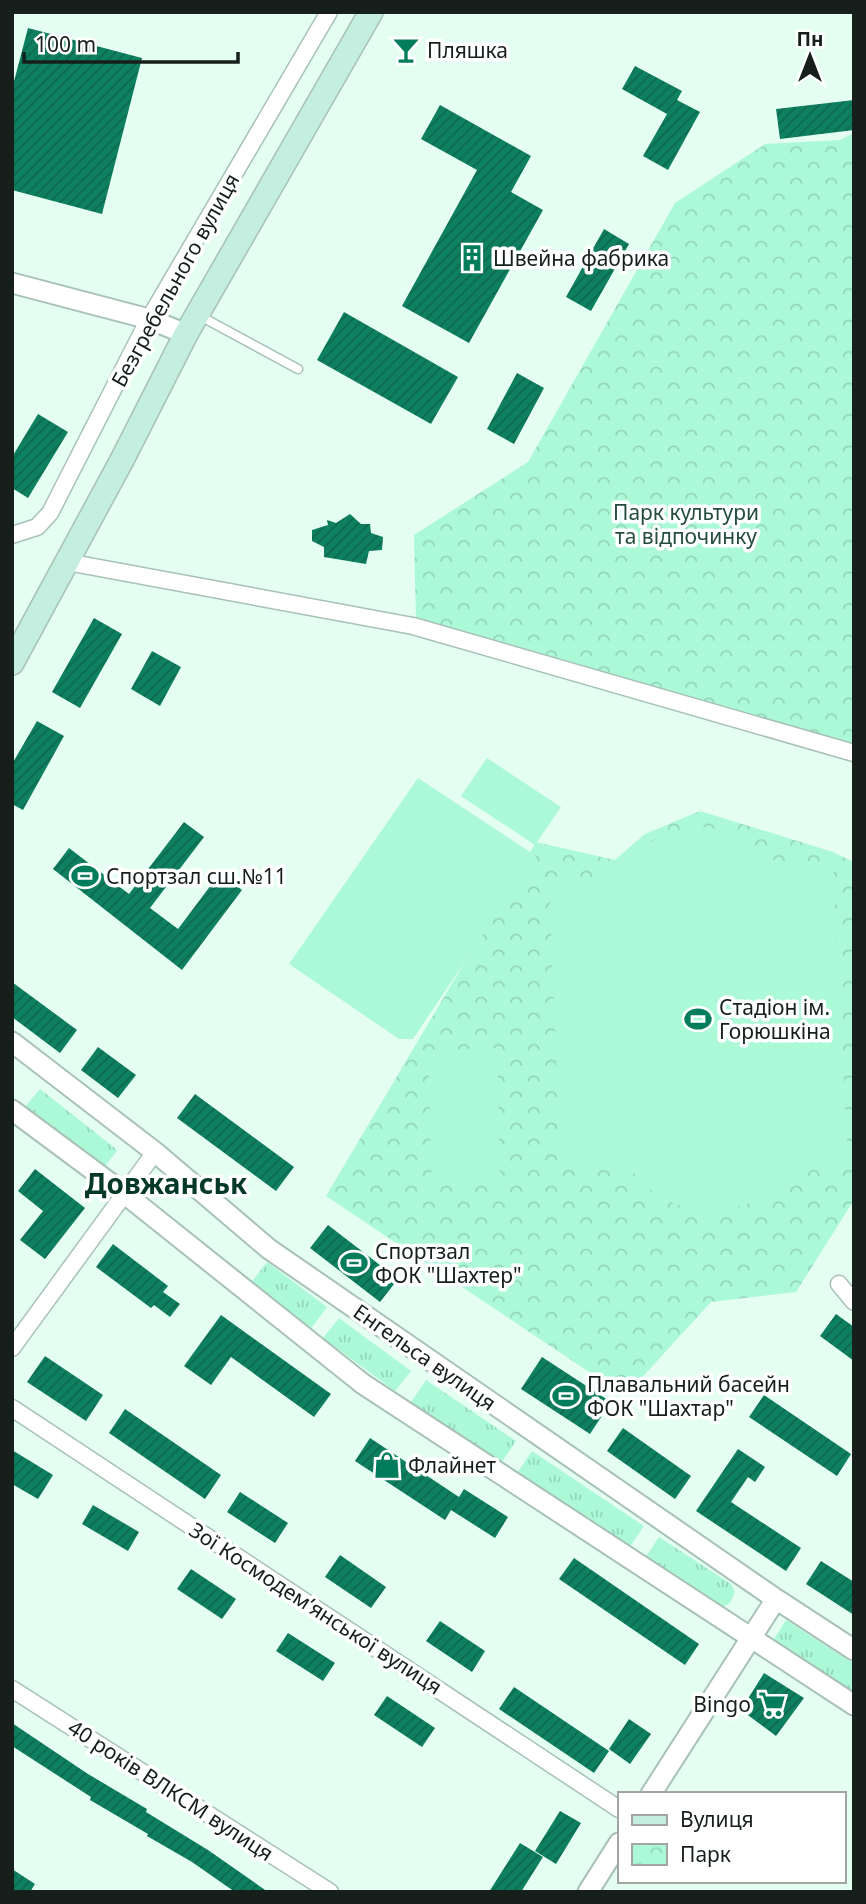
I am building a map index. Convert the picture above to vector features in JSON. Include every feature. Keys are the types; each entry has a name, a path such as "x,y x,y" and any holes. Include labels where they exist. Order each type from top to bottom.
{"main road":[{"path":"12,663 192,324 371,12"}],"street":[{"name":"Безгребельного вулиця","path":"12,535 37,527 50,513 149,319 329,12"},
{"path":"12,283 149,319 192,324"},
{"path":"67,562 413,626 854,752"},
{"name":"Енгельса вулиця","path":"12,1042 155,1152 269,1249 854,1650"},
{"path":"12,1110 125,1194 363,1384 854,1705"},
{"path":"12,1348 155,1152"},
{"path":"839,1284 854,1302"},
{"name":"Зої Космодем’янської вулиця","path":"12,1408 618,1808"},
{"path":"652,1792 776,1599"},
{"name":"40 років ВЛКСМ вулиця","path":"12,1689 330,1892"},
{"path":"588,1892 618,1845"}],"lane":[{"path":"192,324 299,369"}],"green space":[{"name":"Парк культури та відпочинку","path":"854,133 854,750 416,622 414,535 528,462 675,203 765,144 840,140"},
{"path":"487,758 561,807 535,845 461,796"},
{"path":"418,778 536,856 413,1039 399,1039 289,964"},
{"path":"700,811 833,852 854,862 854,1200 796,1292 711,1302 625,1396 326,1196 536,842 615,860 645,834"},
{"name":"Стадіон ім. Горюшкіна","path":"699,827 724,831 746,840 785,870 833,863 848,1162 797,1160 781,1183 765,1196 734,1208 718,1210 702,1210 670,1202 649,1189 629,1168 560,1167 549,876 612,878 630,858 650,843 673,832"},
{"path":"497,1048 500,1182 432,1184 428,1050"},
{"path":"40,1089 115,1148 117,1151 105,1166 101,1166 23,1109"},
{"path":"267,1262 327,1307 310,1330 250,1284"},
{"path":"339,1318 411,1371 395,1391 323,1338"},
{"path":"426,1380 516,1441 501,1463 411,1402"},
{"path":"532,1451 644,1526 629,1548 517,1473"},
{"path":"659,1537 731,1584 735,1592 730,1603 721,1608 645,1558"},
{"path":"786,1620 854,1664 854,1695 772,1642"}],"building":[{"path":"28,28 142,58 102,214 12,190 12,89"},
{"path":"635,66 682,91 677,100 700,112 668,170 643,156 667,114 622,89"},
{"path":"854,100 854,130 780,139 776,109"},
{"name":"Швейна фабрика","path":"440,105 531,156 511,192 543,210 469,343 402,306 477,170 421,139"},
{"path":"604,229 629,244 591,311 566,297"},
{"path":"344,312 458,377 431,424 317,360"},
{"path":"517,373 544,388 514,444 487,429"},
{"path":"38,414 68,432 28,498 12,488 12,457"},
{"path":"350,514 361,524 370,524 371,533 383,537 382,550 369,551 366,564 324,557 324,547 312,541 312,530 328,525 327,520 336,523"},
{"path":"94,618 122,634 80,708 52,692"},
{"path":"152,651 181,667 160,706 131,689"},
{"path":"37,721 64,736 23,810 12,804 12,764"},
{"path":"184,822 204,837 150,908 178,929 220,873 242,890 182,970 53,869 69,848 129,894"},
{"path":"12,982 77,1030 60,1053 12,1017"},
{"path":"98,1047 136,1075 118,1098 81,1070"},
{"path":"195,1094 294,1167 276,1191 177,1118"},
{"path":"35,1169 85,1208 45,1259 20,1240 43,1211 18,1191"},
{"name":"Спортзал ФОК \"Шахтер\"","path":"328,1225 398,1279 380,1302 310,1248"},
{"path":"113,1244 168,1286 163,1292 180,1304 170,1317 154,1305 151,1308 96,1267"},
{"path":"836,1314 854,1327 854,1361 820,1336"},
{"path":"221,1315 331,1394 314,1417 231,1357 211,1385 184,1366"},
{"path":"45,1356 103,1395 86,1421 27,1382"},
{"name":"Плавальний басейн ФОК \"Шахтар\"","path":"542,1357 611,1402 590,1434 521,1389"},
{"path":"764,1395 851,1454 837,1476 749,1417"},
{"path":"125,1409 221,1475 205,1499 109,1433"},
{"path":"623,1428 691,1476 675,1499 607,1451"},
{"path":"370,1438 459,1497 464,1489 508,1517 495,1538 451,1510 445,1520 355,1461"},
{"path":"738,1449 765,1467 755,1482 748,1477 731,1502 801,1548 786,1571 696,1511"},
{"path":"12,1450 53,1475 38,1499 12,1484"},
{"path":"240,1492 288,1523 275,1543 227,1512"},
{"path":"93,1505 139,1532 128,1551 82,1524"},
{"path":"340,1555 386,1587 371,1608 325,1577"},
{"path":"574,1558 699,1644 685,1665 559,1579"},
{"path":"821,1561 854,1582 854,1615 806,1584"},
{"path":"191,1569 236,1599 222,1619 177,1589"},
{"path":"440,1621 485,1651 472,1672 426,1641"},
{"path":"288,1633 335,1663 323,1681 276,1651"},
{"name":"Bingo","path":"764,1673 804,1698 776,1736 741,1710"},
{"path":"514,1687 609,1751 594,1773 499,1709"},
{"path":"387,1696 435,1728 422,1747 374,1715"},
{"path":"629,1719 651,1734 630,1764 609,1749"},
{"path":"12,1723 88,1774 147,1809 146,1812 208,1850 268,1892 235,1892 192,1862 147,1836 148,1834 90,1800 91,1797 12,1746"},
{"path":"560,1811 581,1823 556,1864 535,1851"},
{"path":"520,1843 543,1857 521,1892 489,1892"},
{"path":"12,1869 35,1884 30,1892 12,1892"}],"place":[{"name":"Пляшка","path":"406,50"},
{"name":"Швейна фабрика","path":"472,258"},
{"name":"Спортзал сш.№11","path":"85,876"},
{"name":"Стадіон ім. Горюшкіна","path":"698,1019"},
{"name":"Спортзал ФОК \"Шахтер\"","path":"354,1263"},
{"name":"Плавальний басейн ФОК \"Шахтар\"","path":"566,1396"},
{"name":"Флайнет","path":"387,1465"},
{"name":"Bingo","path":"772,1704"}],"district":[{"name":"Довжанськ","path":"166,1183"}]}
